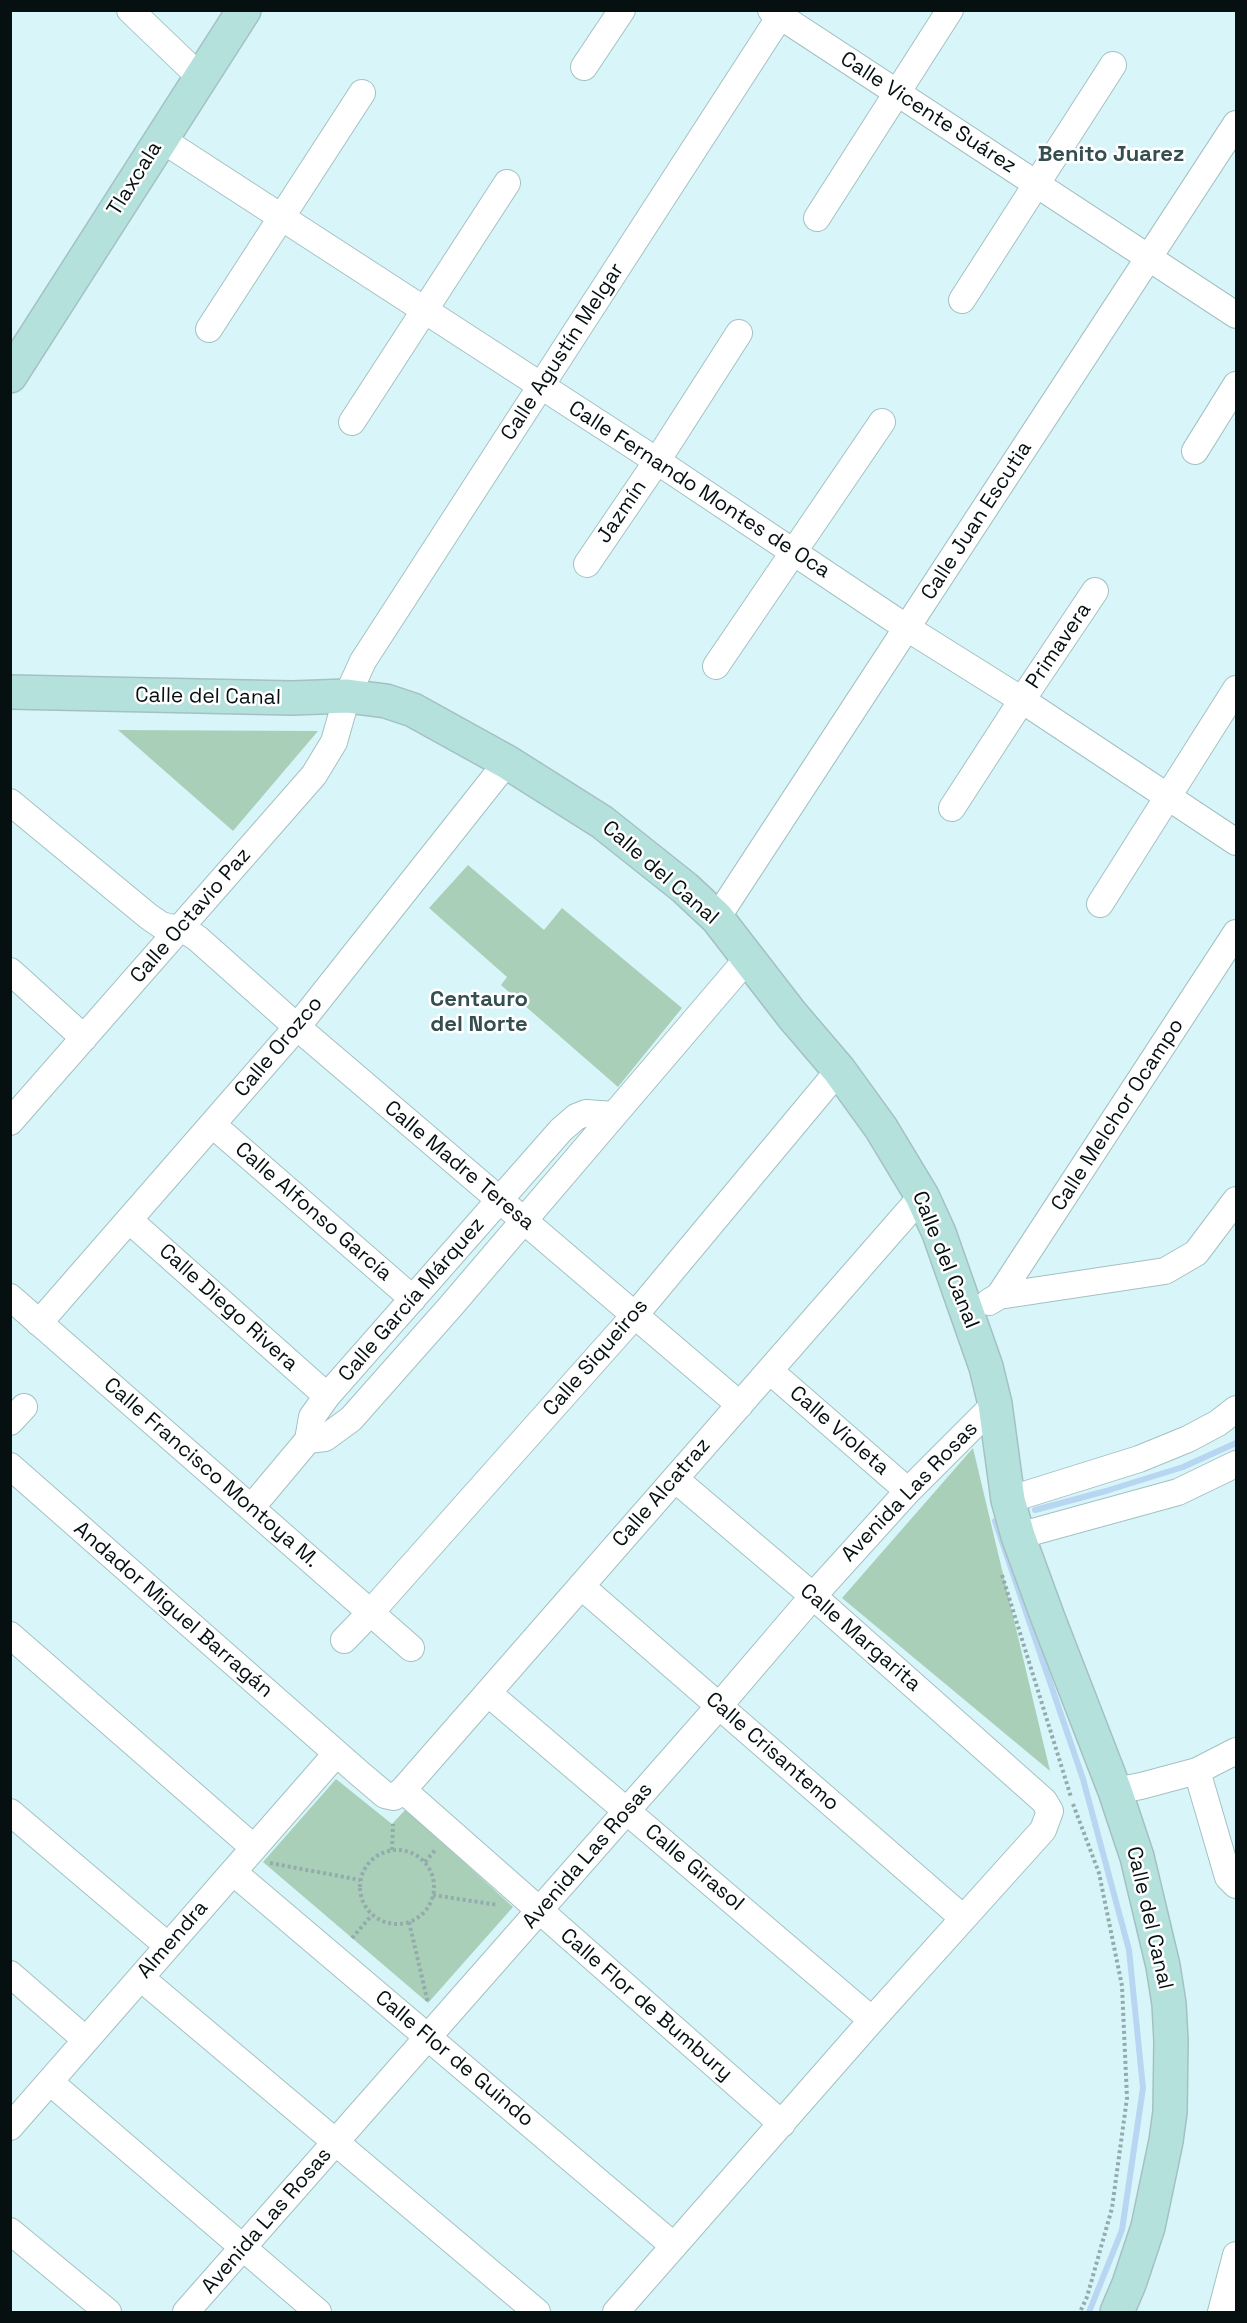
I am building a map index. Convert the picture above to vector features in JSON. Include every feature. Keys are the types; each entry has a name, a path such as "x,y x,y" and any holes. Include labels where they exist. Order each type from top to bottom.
{"street":[{"path":"130,10 200,77"},
{"name":"Tlaxcala","path":"10,376 19,340 160,139 244,10"},
{"path":"584,67 622,10"},
{"path":"817,218 950,10"},
{"name":"Calle Vicente Suárez","path":"779,13 1236,315"},
{"name":"Calle Agustín Melgar","path":"347,696 363,661 779,13"},
{"path":"962,300 1113,65"},
{"path":"209,329 362,93"},
{"name":"Calle Juan Escutia","path":"717,918 1236,124"},
{"name":"Calle Fernando Montes de Oca","path":"160,139 657,461 907,628 1022,700 1236,842"},
{"path":"352,422 507,183"},
{"name":"Jazmín","path":"587,564 657,461 739,333"},
{"path":"1195,451 1236,385"},
{"path":"716,666 882,422"},
{"name":"Primavera","path":"952,808 1095,591"},
{"path":"1100,904 1236,689"},
{"name":"Calle del Canal","path":"10,692 292,698 347,696 386,701 413,710 507,762 602,822 685,888 717,918 839,1070 881,1128 922,1196 939,1233 986,1367 995,1404 1008,1500 1018,1536 1115,1791 1137,1857 1163,1966 1169,2004 1171,2041 1170,2112 1158,2185 1148,2227 1117,2313"},
{"name":"Calle Octavio Paz","path":"10,1122 314,776 334,742 347,696"},
{"name":"Calle Orozco","path":"39,1323 297,1027 507,762"},
{"name":"Calle Madre Teresa","path":"10,802 148,916 161,925 186,932 197,938 297,1027 740,1405"},
{"name":"Calle Melchor Ocampo","path":"999,1296 1236,933"},
{"name":"Calle García Márquez","path":"309,1440 325,1438 351,1419 748,958"},
{"path":"10,971 84,1038"},
{"name":"Calle Siqueiros","path":"344,1640 635,1315 839,1070"},
{"name":"Calle García Márquez","path":"251,1508 309,1440 312,1417 327,1396 561,1130 576,1117 591,1112 614,1115"},
{"name":"Calle Alfonso García","path":"213,1125 413,1299"},
{"name":"Calle Alcatraz","path":"403,1790 922,1196"},
{"path":"968,1315 999,1296 1165,1271 1196,1253 1236,1200"},
{"name":"Calle Diego Rivera","path":"129,1220 327,1396"},
{"name":"Calle Francisco Montoya M.","path":"10,1297 411,1648"},
{"name":"Calle Violeta","path":"770,1371 908,1491"},
{"name":"Avenida Las Rosas","path":"186,2313 813,1596 908,1491 995,1404"},
{"path":"1008,1500 1139,1459 1188,1439 1218,1423 1236,1409"},
{"path":"1018,1536 1178,1492 1236,1464"},
{"name":"Andador Miguel Barragán","path":"10,1466 385,1795 394,1797 403,1790"},
{"name":"Calle Margarita","path":"675,1479 813,1596 1044,1800 1050,1811 1043,1830 963,1918"},
{"name":"Calle Crisantemo","path":"581,1586 963,1918"},
{"path":"10,1635 258,1855"},
{"name":"Calle Girasol","path":"488,1693 872,2020"},
{"path":"1115,1791 1197,1771 1236,1751"},
{"name":"Almendra","path":"10,2127 233,1872 258,1855 336,1754"},
{"path":"1197,1771 1228,1877 1236,1885"},
{"name":"Calle Flor de Bumbury","path":"403,1790 782,2124"},
{"path":"10,1812 168,1946"},
{"name":"Calle Flor de Guindo","path":"233,1872 674,2246"},
{"path":"616,2313 963,1918"},
{"path":"10,1974 86,2040"},
{"path":"141,1978 537,2313"},
{"path":"50,2082 318,2313"},
{"path":"10,2231 108,2313"},
{"path":"1228,2303 1236,2255"}],"path":[{"path":"1001,1574 1071,1799 1100,1873 1122,1986 1127,2098 1112,2208 1087,2297 1080,2313"},
{"path":"392,1850 393,1824"},
{"path":"424,1862 444,1842"},
{"path":"404,1850 415,1854 424,1862 431,1871 434,1883 429,1906 420,1916 408,1922 396,1924 383,1922 372,1915 364,1905 360,1893 360,1880 371,1860 381,1853 404,1850"},
{"path":"258,1855 360,1880"},
{"path":"433,1895 502,1905"},
{"path":"352,1938 372,1915"},
{"path":"408,1922 428,2003"}],"green space":[{"path":"118,730 318,731 233,831"},
{"path":"468,865 544,930 562,908 682,1008 618,1087 501,985 507,977 429,908"},
{"path":"973,1448 1050,1771 842,1598"},
{"path":"336,1779 392,1824 406,1809 513,1907 428,2003 263,1862"}],"waterway":[{"path":"1035,1510 1183,1467 1236,1443"},
{"path":"995,1521 1083,1779 1129,1950 1143,2088 1122,2230 1089,2312"}],"district":[{"name":"Benito Juarez","path":"1111,155"},
{"name":"Centauro del Norte","path":"479,1012"}]}
